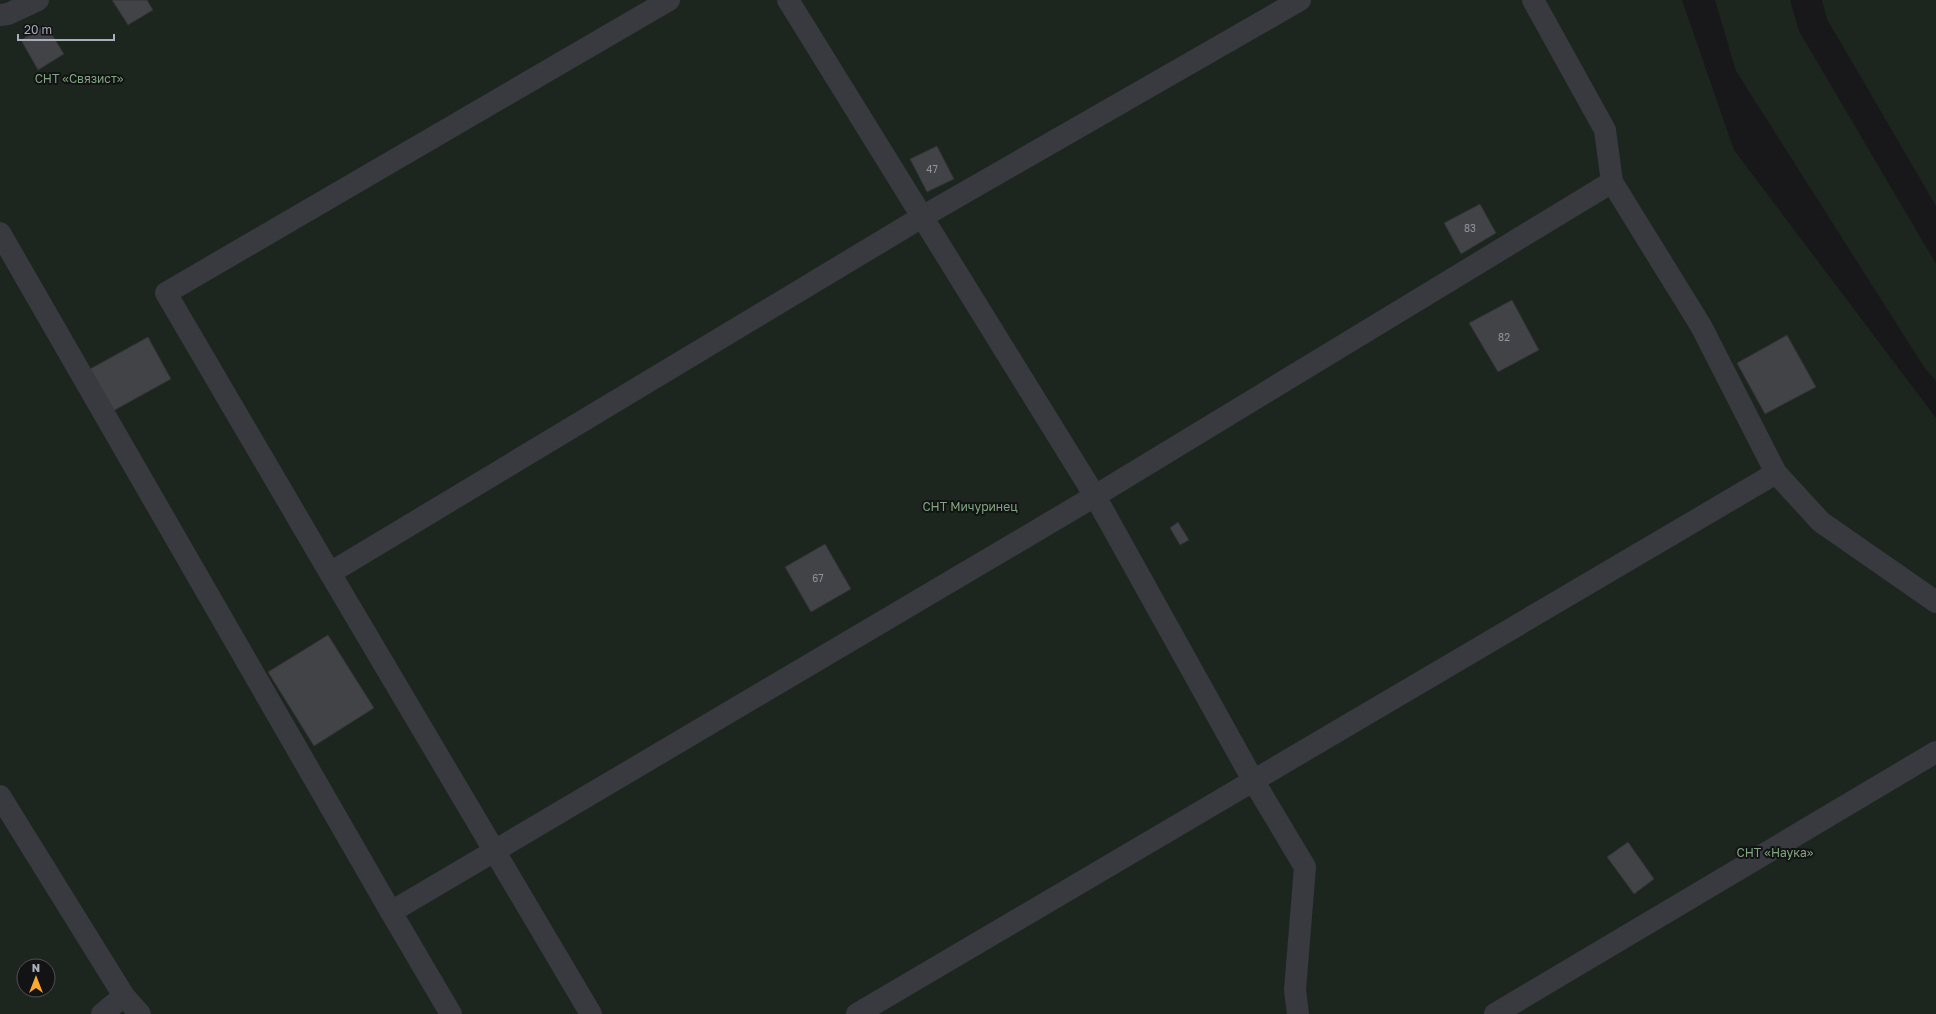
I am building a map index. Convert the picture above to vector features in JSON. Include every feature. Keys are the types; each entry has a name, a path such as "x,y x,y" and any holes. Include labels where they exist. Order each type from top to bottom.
{"street":[{"path":"0,15 8,14 38,0"},
{"path":"591,1014 494,852 166,293 669,0"},
{"path":"788,0 1095,496 1253,780 1305,867 1295,990 1298,1014"},
{"path":"330,573 922,217 1300,0"},
{"path":"1533,0 1605,130 1612,182 1701,326 1776,473 1821,522 1936,602"},
{"path":"390,912 1095,496 1612,182"},
{"path":"0,233 390,912 452,1014"},
{"path":"857,1014 1776,473"},
{"path":"1495,1014 1936,752"},
{"path":"0,796 124,996 140,1014"},
{"path":"102,1014 124,996"}],"green space":[{"name":"СНТ Мичуринец","path":"0,0 1682,0 1734,150 1936,418 1936,1014 0,1014"},
{"path":"1715,0 1790,0 1799,31 1936,264 1936,381 1924,367 1736,71"},
{"path":"1822,0 1936,0 1936,206 1827,19"}],"building":[{"path":"112,0 147,0 153,10 128,25"},
{"path":"46,25 64,54 38,70 21,40"},
{"path":"937,146 954,179 927,192 910,159"},
{"path":"1480,204 1496,233 1461,254 1444,223"},
{"path":"1512,300 1539,350 1498,372 1469,323"},
{"path":"1787,335 1816,387 1765,414 1737,363"},
{"path":"148,337 171,379 113,411 90,369"},
{"path":"1178,522 1189,540 1180,545 1170,528"},
{"path":"825,544 851,589 811,612 785,567"},
{"path":"328,635 374,708 314,746 268,672"},
{"path":"1628,842 1654,879 1634,894 1607,857"}],"park label":[{"name":"СНТ «Связист»","path":"79,79"},
{"name":"СНТ «Наука»","path":"1775,853"}]}
